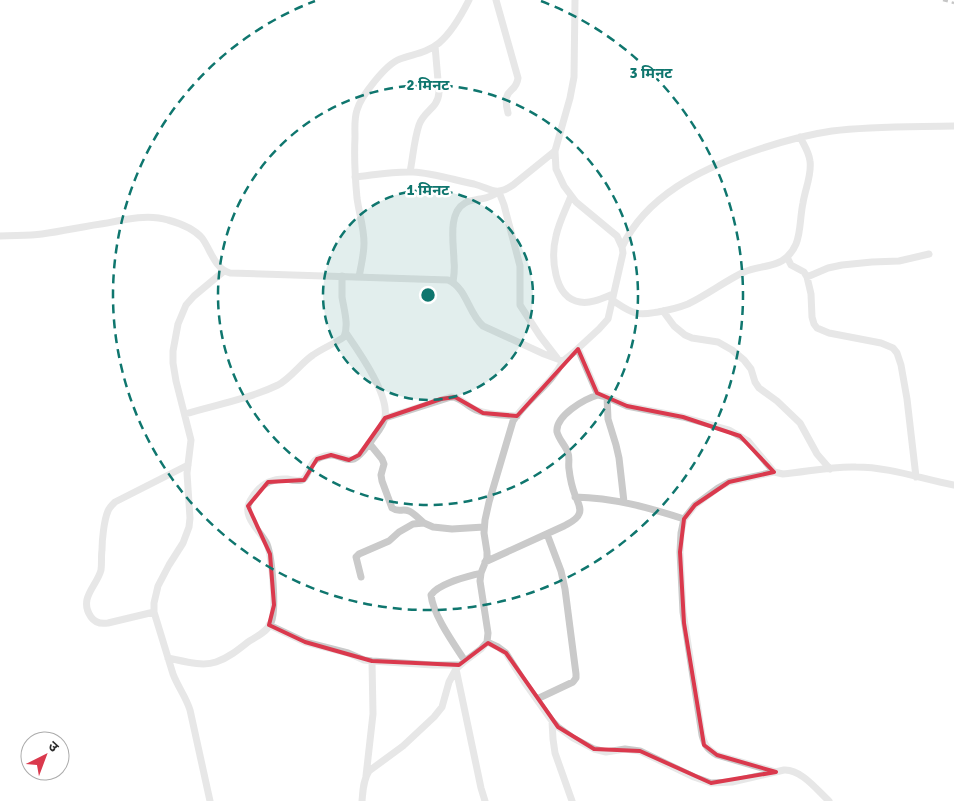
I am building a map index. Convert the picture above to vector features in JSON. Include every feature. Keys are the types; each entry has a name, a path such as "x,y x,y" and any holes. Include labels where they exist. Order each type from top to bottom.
{"street":[{"path":"358,277 364,243 357,199 355,119 357,109 384,70 400,59 428,51 440,42 454,25 469,0"},
{"path":"496,0 518,78 518,82 506,97 505,103 508,113"},
{"path":"0,236 44,234 120,220 146,217 157,218 168,220 197,234 224,271 238,274 448,280 458,286 483,326 544,354 561,360 568,358 599,330 608,319 623,253 620,241 571,196 556,169 555,151 574,77 575,0"},
{"path":"410,172 419,124 439,99 440,92 435,46"},
{"path":"622,247 628,235 644,215 667,194 722,162 770,145 828,132 859,129 954,126"},
{"path":"613,297 628,310 636,313 643,314 675,309 689,304 735,276 787,257 796,245 811,162 808,151 800,137"},
{"path":"453,282 455,264 452,236 454,220 460,207 468,201 489,197 507,189 555,151"},
{"path":"356,177 410,172 475,185 493,192 499,192"},
{"path":"499,192 520,266 520,305 540,336 561,360"},
{"path":"571,196 556,236 554,253 559,286 568,296 580,303 613,297"},
{"path":"807,276 842,264 899,261 929,254"},
{"path":"787,257 791,265 804,272 807,276 812,316 817,328 822,331 881,343 893,348 897,353 907,399 916,477"},
{"path":"210,801 190,710 187,700 176,682 154,612 154,603 158,586 189,527 190,511 187,481 191,440 173,363 173,351 178,324 186,305 224,271"},
{"path":"168,658 206,664 216,663 236,652 270,625 274,604 270,554 265,540 256,528 248,511 248,506 253,496 268,482 283,479 300,480 306,476 309,468 317,459 332,455 349,460 354,459 370,443 385,418 385,406 376,382 346,333 342,276"},
{"path":"663,311 674,326 685,335 718,342 744,360 751,369 759,388 777,401 800,423 817,454 830,469"},
{"path":"185,414 250,396 278,385 312,355 340,340 346,333"},
{"path":"578,348 598,395"},
{"path":"366,776 373,768 403,746 434,717 442,707 450,682 460,665 487,642 488,633 480,581 488,552 484,527 489,502 511,427 517,416 554,376 561,360"},
{"path":"486,562 547,534 572,521 579,515 579,506 568,468 568,452 557,431 560,420 572,409 598,395 627,406 683,417 729,430 748,442 774,472"},
{"path":"385,418 451,397 457,398 471,408 483,413 517,416"},
{"path":"606,397 608,419 619,458 624,502"},
{"path":"370,443 384,464 381,475 382,481 394,510 410,511 424,523 434,527 452,529 484,527"},
{"path":"154,612 102,624 92,618 88,612 87,597 101,570 106,518 111,506 115,502 188,465"},
{"path":"776,772 717,755 704,745 683,612 680,552 684,519 695,505 724,485 740,479 774,472 783,474 841,467 866,467 954,485"},
{"path":"575,497 597,497 624,502 684,519"},
{"path":"360,576 356,558 359,554 389,541 406,526 424,523"},
{"path":"536,699 568,685 576,678 562,570 547,534"},
{"path":"481,573 450,583 435,590 431,595 460,665 481,788 485,801"},
{"path":"270,625 305,642 348,653 372,662 433,666 460,665"},
{"path":"487,642 506,653 521,678 558,727 573,738 594,749 606,752 625,749 640,751 694,777 711,783 732,782 776,772 795,771 829,801"},
{"path":"362,801 373,714 372,662"},
{"path":"552,721 552,739 555,753 572,801"}],"highlighted area":[{"path":"578,349 597,393 627,406 683,417 740,436 774,472 729,482 695,505 684,519 680,552 684,623 704,745 717,755 776,772 711,783 640,751 594,749 558,727 506,653 488,643 459,665 372,661 305,642 269,625 274,605 270,554 248,506 268,482 304,480 317,459 331,455 349,460 359,455 385,418 441,399 455,397 483,413 517,416"}],"railway":[{"path":"943,0 954,3"}]}
